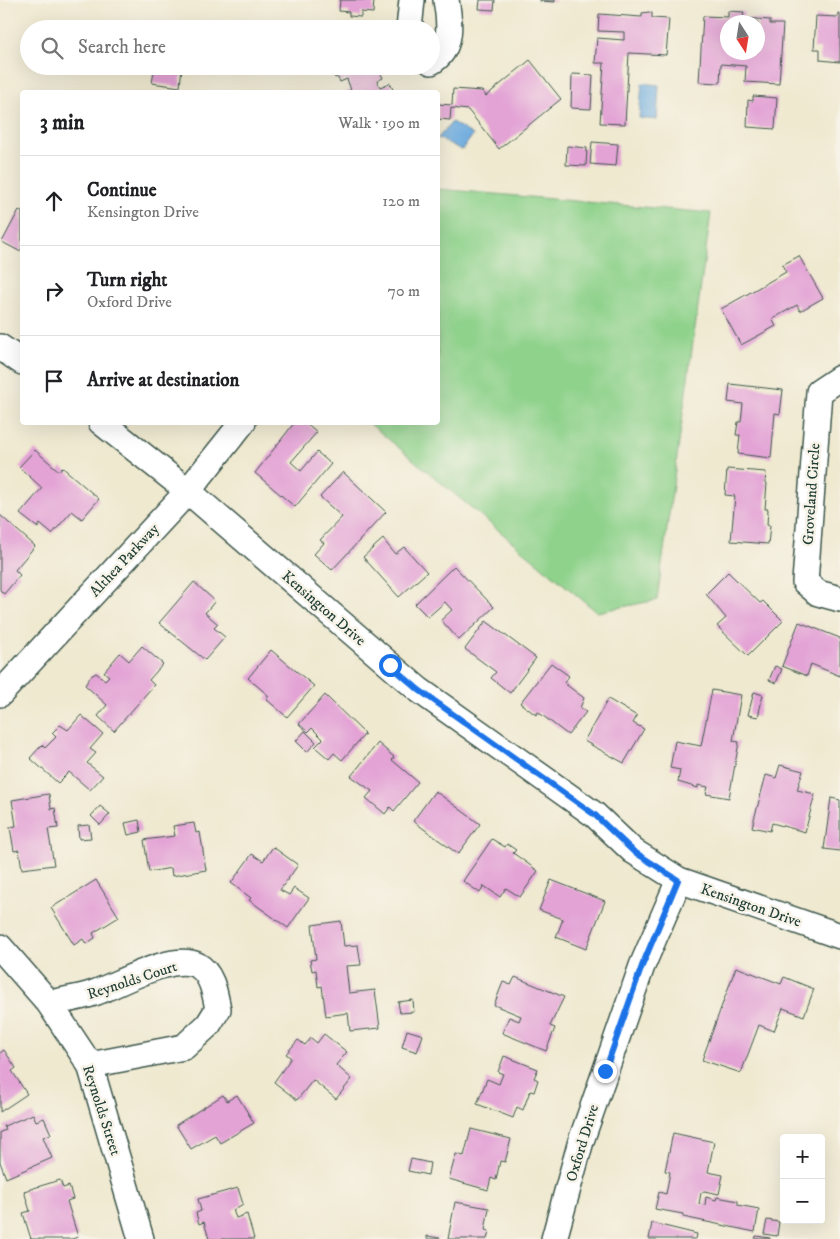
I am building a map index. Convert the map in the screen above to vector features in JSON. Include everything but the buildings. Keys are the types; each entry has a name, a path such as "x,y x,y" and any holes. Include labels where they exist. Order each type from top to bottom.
{"street":[{"path":"410,20 412,0"},
{"path":"440,57 450,30 446,0"},
{"path":"0,347 20,361"},
{"name":"Groveland Circle","path":"840,378 818,392 805,582 818,592 840,599"},
{"name":"Kensington Drive","path":"106,425 188,491 419,690 595,815 633,851 678,880 840,936"},
{"name":"Althea Parkway","path":"0,694 188,491 241,425"},
{"name":"Oxford Drive","path":"554,1239 581,1141 642,966 678,880"},
{"name":"Reynolds Street","path":"0,947 49,1003 90,1066 141,1239"},
{"name":"Reynolds Court","path":"49,1003 94,993 144,972 178,962 198,966 213,983 218,1009 208,1025 184,1047 90,1066"}],"green space":[{"path":"440,189 711,213 657,600 597,612 371,425 440,425"}],"water":[{"path":"642,83 659,85 657,120 639,118"},
{"path":"452,122 473,135 462,150 440,139 440,136"}],"route":[{"path":"390,665 419,690 595,815 633,851 678,880 642,966 605,1071"}]}
